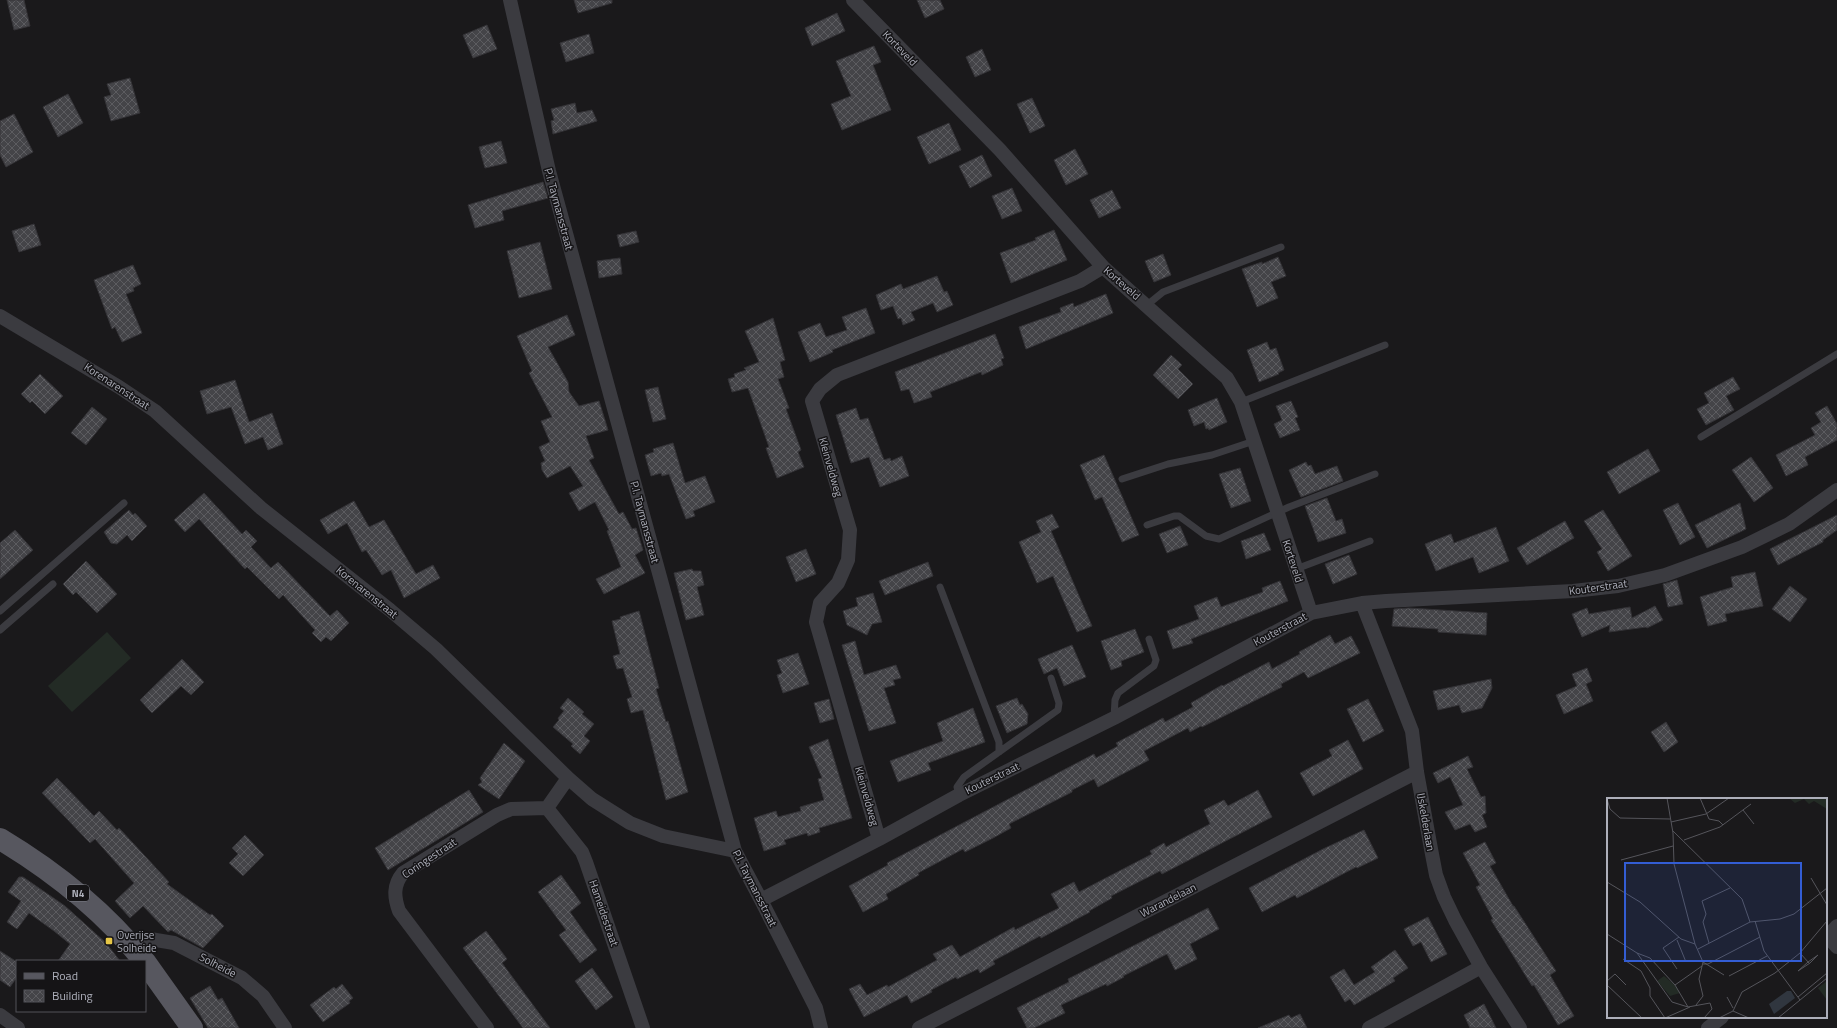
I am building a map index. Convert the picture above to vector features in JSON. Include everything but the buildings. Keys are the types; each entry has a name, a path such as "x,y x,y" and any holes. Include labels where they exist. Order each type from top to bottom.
{"main road":[{"name":"N4","path":"0,839 59,878 92,905 143,960"},
{"name":"N4","path":"146,963 192,1028"}],"street":[{"name":"P.I. Taymansstraat","path":"510,0 549,171 735,851 816,1008 821,1028"},
{"name":"Korteveld","path":"853,0 1000,150 1102,266 1227,378 1241,402 1310,613"},
{"name":"Kleinveldweg","path":"879,839 816,622 820,603 838,583 848,560 850,530 812,400 820,389 837,376 1080,281 1102,266"},
{"name":"Korenarenstraat","path":"0,316 119,387 155,411 261,508 390,610 436,649 568,778 592,799 630,823 662,836 735,851"},
{"name":"Kouterstraat","path":"761,900 879,839 959,794 1114,718 1310,613 1362,603 1573,591 1618,586 1665,575 1742,546 1789,524 1837,490"},
{"name":"IJskelderlaan","path":"1362,603 1412,731 1417,772 1431,849 1439,882 1454,920 1481,967 1520,1028"},
{"name":"Warandelaan","path":"919,1028 1417,772"},
{"path":"547,808 568,778"},
{"name":"Coringestraat","path":"487,1028 399,911 395,896 396,883 403,873 497,815 511,809 547,808"},
{"name":"Hameidestraat","path":"547,808 582,852 643,1028"},
{"path":"1830,941 1837,926"},
{"name":"Solheide","path":"130,944 150,939 174,943 242,978 263,996 285,1028"},
{"path":"1369,1028 1481,967"},
{"path":"0,1015 18,1028"},
{"path":"1708,1028 1721,1018"}],"lane":[{"path":"1147,305 1162,292 1281,247"},
{"path":"1241,402 1385,345"},
{"path":"1701,437 1837,354"},
{"path":"1122,478 1168,464 1212,456 1254,441"},
{"path":"1148,525 1174,516 1179,516 1206,536 1219,539 1277,512 1375,474"},
{"path":"0,611 124,503"},
{"path":"1296,568 1370,541"},
{"path":"0,630 53,584"},
{"path":"940,587 999,742 999,752"},
{"path":"1114,718 1115,700 1118,693 1154,666 1156,660 1149,639"},
{"path":"959,794 957,787 964,777 1058,710 1059,703 1051,678"}],"shaded area":[{"path":"107,632 131,658 72,712 48,686"}],"place":[{"name":"Overijse Solheide","path":"109,941"}]}
